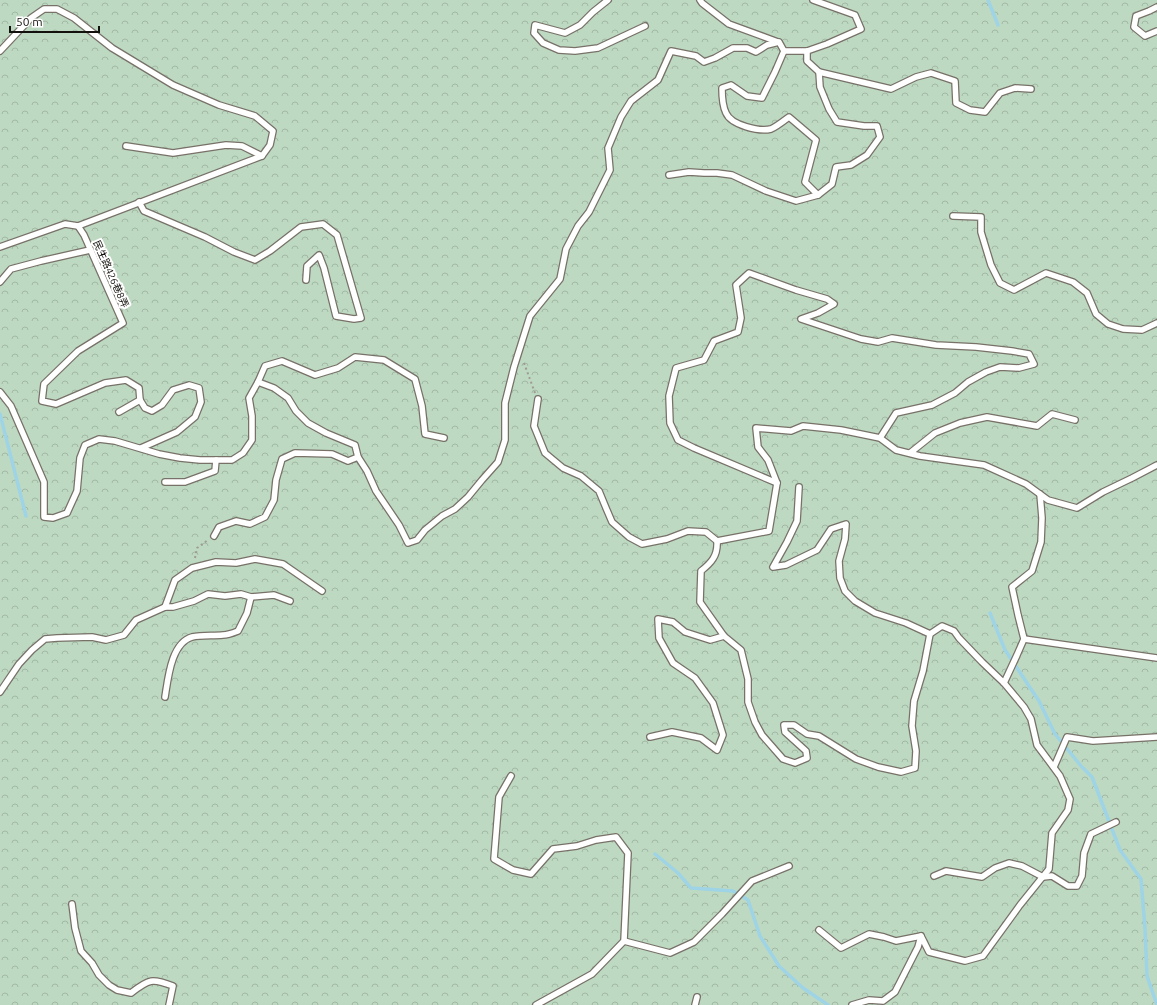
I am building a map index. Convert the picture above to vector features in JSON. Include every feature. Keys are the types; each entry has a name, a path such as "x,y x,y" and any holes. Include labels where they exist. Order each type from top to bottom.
{"lane":[{"path":"608,0 580,25 565,33 535,25 534,32 543,43 559,50 575,51 598,48 645,26"},
{"path":"700,0 729,24 779,42 784,52 776,72 762,98 747,96 731,85 722,88 722,99 726,114 738,124 754,129 771,129 789,117 816,140 805,182 818,195"},
{"path":"784,52 807,51 827,44 860,29 855,15 813,0"},
{"path":"1157,6 1136,16 1134,27 1145,36 1157,31"},
{"path":"0,51 31,18 44,9 57,9 74,18 112,48 173,85 219,105 255,116 273,131 270,145 262,156 78,226 65,224 0,247"},
{"path":"258,382 274,388 288,398 296,411 308,423 326,433 355,445 358,457 367,471 376,491 399,525 408,543 417,540 425,530 442,516 455,509 468,497 498,462 504,440 505,403 514,367 530,316 560,278 566,249 578,226 589,212 610,170 608,148 622,117 632,101 658,80 671,51 696,56 704,62 733,48 746,48 756,52 767,45 779,42"},
{"path":"807,51 806,61 820,72 891,89 916,77 931,73 955,81 956,103 970,110 985,112 1000,93 1015,88 1031,89"},
{"path":"669,175 689,172 732,175 766,191 796,201 818,195 832,184 836,167 851,164 867,155 880,136 877,126 864,126 837,122 820,88 820,72"},
{"path":"126,146 173,152 226,145 242,146 262,156"},
{"path":"139,202 144,211 255,260 270,251 301,227 323,224 337,235 361,318 354,320 336,316 324,268 319,255 307,266 306,280"},
{"path":"953,216 981,217 981,232 991,265 1000,284 1014,290 1046,273 1074,282 1087,293 1096,314 1108,324 1123,329 1142,330 1157,324"},
{"name":"民生路426巷8弄","path":"78,226 84,235 123,323 78,351 44,384 42,401 56,404 105,383 126,380 139,388 140,400"},
{"path":"0,282 11,269 90,250"},
{"path":"777,483 678,440 670,423 669,396 676,368 704,360 714,341 738,332 741,318 736,285 750,273 796,290 827,299 834,304 818,313 801,319 861,339 878,342 892,338 936,345 976,347 1029,354 1034,364 1019,368 1000,367 986,372 968,382 956,393 932,405 896,413 880,438"},
{"path":"0,392 12,406 44,482 44,517 53,518 67,513 77,491 80,458 85,445 99,439 115,441 159,454 200,460 232,460 243,453 252,440 252,416 249,398 265,366 282,361 315,375 338,368 355,357 384,360 415,379 422,406 425,434 444,438"},
{"path":"119,412 140,400 145,408 152,411 162,405 173,390 189,385 200,388 201,402 195,418 177,432 141,448"},
{"path":"538,399 534,426 545,453 563,468 581,476 599,491 612,522 629,537 642,544 667,539 688,531 706,532 718,541 769,531 777,483 768,460 758,447 756,428 791,431 803,426 841,430 880,438 896,450 920,456 984,465 1026,484 1048,500 1077,508 1103,492 1157,465"},
{"path":"910,453 935,433 960,423 988,417 1037,426 1052,414 1075,420"},
{"path":"214,536 219,527 236,521 250,524 266,518 274,500 276,480 282,459 295,453 332,454 348,461 358,457"},
{"path":"165,482 185,482 215,471 216,460"},
{"path":"799,487 797,521 788,542 773,567 786,565 817,550 831,530 846,524 845,539 839,561 840,578 845,591 855,601 875,613 906,623 930,634"},
{"path":"1004,683 1024,639 1012,587 1032,571 1041,542 1042,518 1040,494"},
{"path":"718,541 718,549 712,562 701,572 700,602 724,636 741,650 748,679 748,702 755,722 762,735 783,759 795,763 807,758 806,751 786,732 784,725 794,725 807,734 819,736 856,759 878,767 901,772 915,768 916,751 912,726 914,701 930,634 942,626 954,631 982,662 1004,683 1024,707 1031,719 1037,745 1060,776 1070,799 1068,810 1052,833 1048,869 983,956 964,961 929,952 920,936"},
{"path":"165,608 176,580 192,568 216,562 236,563 255,559 283,564 322,591"},
{"path":"0,692 19,664 45,639 92,637 106,640 124,635 136,620 165,608 194,601 208,594 225,596 241,594 251,597 274,595 290,601"},
{"path":"165,697 168,675 180,644 190,638 208,635 225,635 238,631 247,613 251,597"},
{"path":"650,737 672,732 702,738 717,750 723,735 713,704 695,678 673,663 659,638 658,619 673,622 685,632 710,640 724,636"},
{"path":"1024,639 1157,658"},
{"path":"1054,767 1067,737 1093,741 1157,737"},
{"path":"511,776 500,797 494,860 513,870 531,874 553,849 577,846 596,840 616,837 628,853 624,941 592,974 536,1005"},
{"path":"934,876 946,871 982,877 995,868 1009,863 1022,866 1043,877 1052,876 1068,886 1077,886 1082,876 1084,853 1091,834 1116,822"},
{"path":"624,941 670,953 694,942 752,881 789,866"},
{"path":"72,904 75,928 81,951 109,985 117,990 131,993 140,986 151,981 162,982 173,986 170,1005"},
{"path":"819,930 841,948 868,934 896,941 920,936"},
{"path":"883,1001 895,992 918,947 920,936"},
{"path":"695,1005 697,996"},
{"path":"852,1005 869,1000 883,1001 890,1005"}],"path":[{"path":"520,348 524,363 538,399"},
{"path":"192,568 197,548 214,536"}],"green space":[{"path":"0,0 1157,0 1157,1005 0,1005"}],"waterway":[{"path":"988,0 998,25"},
{"path":"0,414 26,516"},
{"path":"990,613 1005,650 1039,701 1055,734 1092,777 1120,850 1141,879 1147,976 1157,1005"},
{"path":"655,854 678,873 691,888 733,891 748,900 760,936 779,966 803,988 828,1005"}]}
